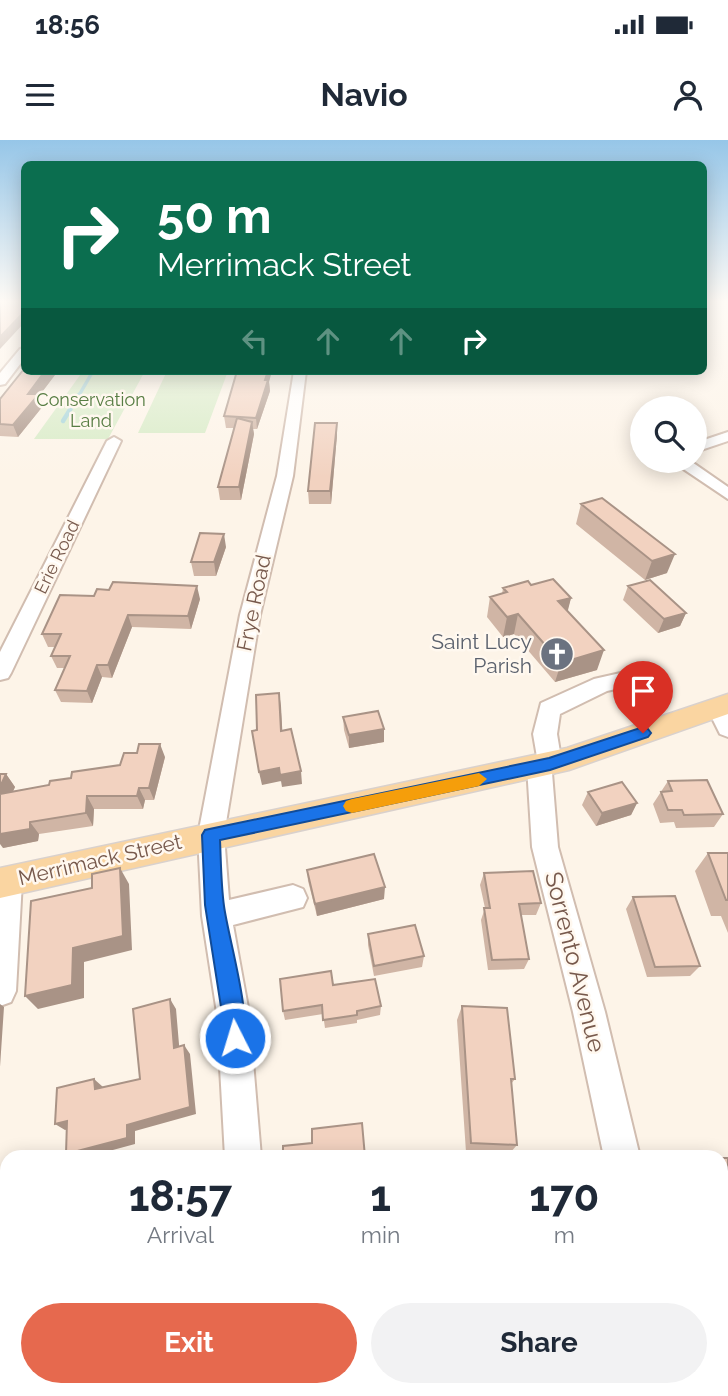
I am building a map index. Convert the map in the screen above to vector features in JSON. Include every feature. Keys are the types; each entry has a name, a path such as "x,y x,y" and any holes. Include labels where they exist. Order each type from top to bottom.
{"main road":[{"name":"Merrimack Street","path":"4,882 211,835 545,765 725,713"}],"street":[{"path":"0,381 18,360"},
{"name":"Frye Road","path":"243,1150 233,1013 216,916 211,835 250,615 285,476 299,375"},
{"path":"707,444 728,436"},
{"name":"Erie Road","path":"0,673 114,441"},
{"path":"697,473 728,494"},
{"name":"Sorrento Avenue","path":"620,1150 589,1012 545,847 545,734 549,709 601,684 647,675"},
{"path":"0,991 4,882"},
{"path":"216,916 293,898"}],"green space":[{"name":"Conservation Land","path":"80,375 143,375 108,439 34,439"},
{"name":"Conservation Land","path":"165,375 227,375 205,433 138,433"}],"building":[{"path":"21,373 21,375 42,375 28,394 39,394 13,425 0,424 0,399"},
{"path":"236,375 267,375 265,380 268,380 256,418 224,416"},
{"path":"237,418 252,422 239,487 218,487"},
{"path":"315,423 337,423 330,491 308,491"},
{"path":"602,498 675,554 652,561 581,504"},
{"path":"200,533 224,534 214,562 191,562"},
{"path":"553,579 571,598 558,601 604,650 561,663 518,614 507,617 490,597 507,592 503,588 528,581 531,585"},
{"path":"650,580 686,613 664,619 628,586"},
{"path":"113,582 197,586 188,616 128,615 108,665 97,665 87,691 55,690 70,656 51,656 61,634 42,634 60,595 94,596 97,589 109,590"},
{"path":"279,693 281,731 291,729 301,771 280,775 279,768 259,772 252,731 257,730 256,695"},
{"path":"378,711 384,729 349,735 343,717"},
{"path":"139,744 160,744 149,788 139,788 137,796 87,796 86,813 30,822 30,829 0,834 0,794 49,785 50,781 71,778 72,772 120,765 124,753 137,753"},
{"path":"0,774 6,774 0,787"},
{"path":"707,780 723,814 684,815 682,810 668,810 661,792 672,791 668,781"},
{"path":"622,782 637,803 602,813 588,792"},
{"path":"708,853 728,853 728,900 726,900"},
{"path":"374,854 385,887 315,904 307,870"},
{"path":"120,868 123,936 73,948 72,985 25,996 31,901 92,888 92,874"},
{"path":"533,871 541,903 519,904 529,959 492,960 484,908 490,908 484,873"},
{"path":"675,896 700,966 655,967 633,897"},
{"path":"415,925 424,956 374,966 368,934"},
{"path":"331,971 333,985 375,979 381,1006 357,1011 357,1015 323,1020 322,1005 283,1011 280,979"},
{"path":"170,999 174,1048 184,1045 190,1107 127,1125 127,1138 81,1150 66,1150 67,1121 55,1124 57,1088 94,1079 95,1089 140,1079 133,1009"},
{"path":"462,1006 507,1008 515,1079 511,1079 517,1145 471,1143"},
{"path":"362,1123 364,1150 283,1150 283,1146 312,1143 312,1129"}],"waterway":[{"path":"78,397 91,375"},
{"path":"63,421 79,395"}],"slow traffic":[{"path":"352,806 479,779"}],"place":[{"name":"Saint Lucy Parish","path":"557,654"}],"route":[{"path":"235,1038 215,905 211,835 550,764 643,733"}]}
